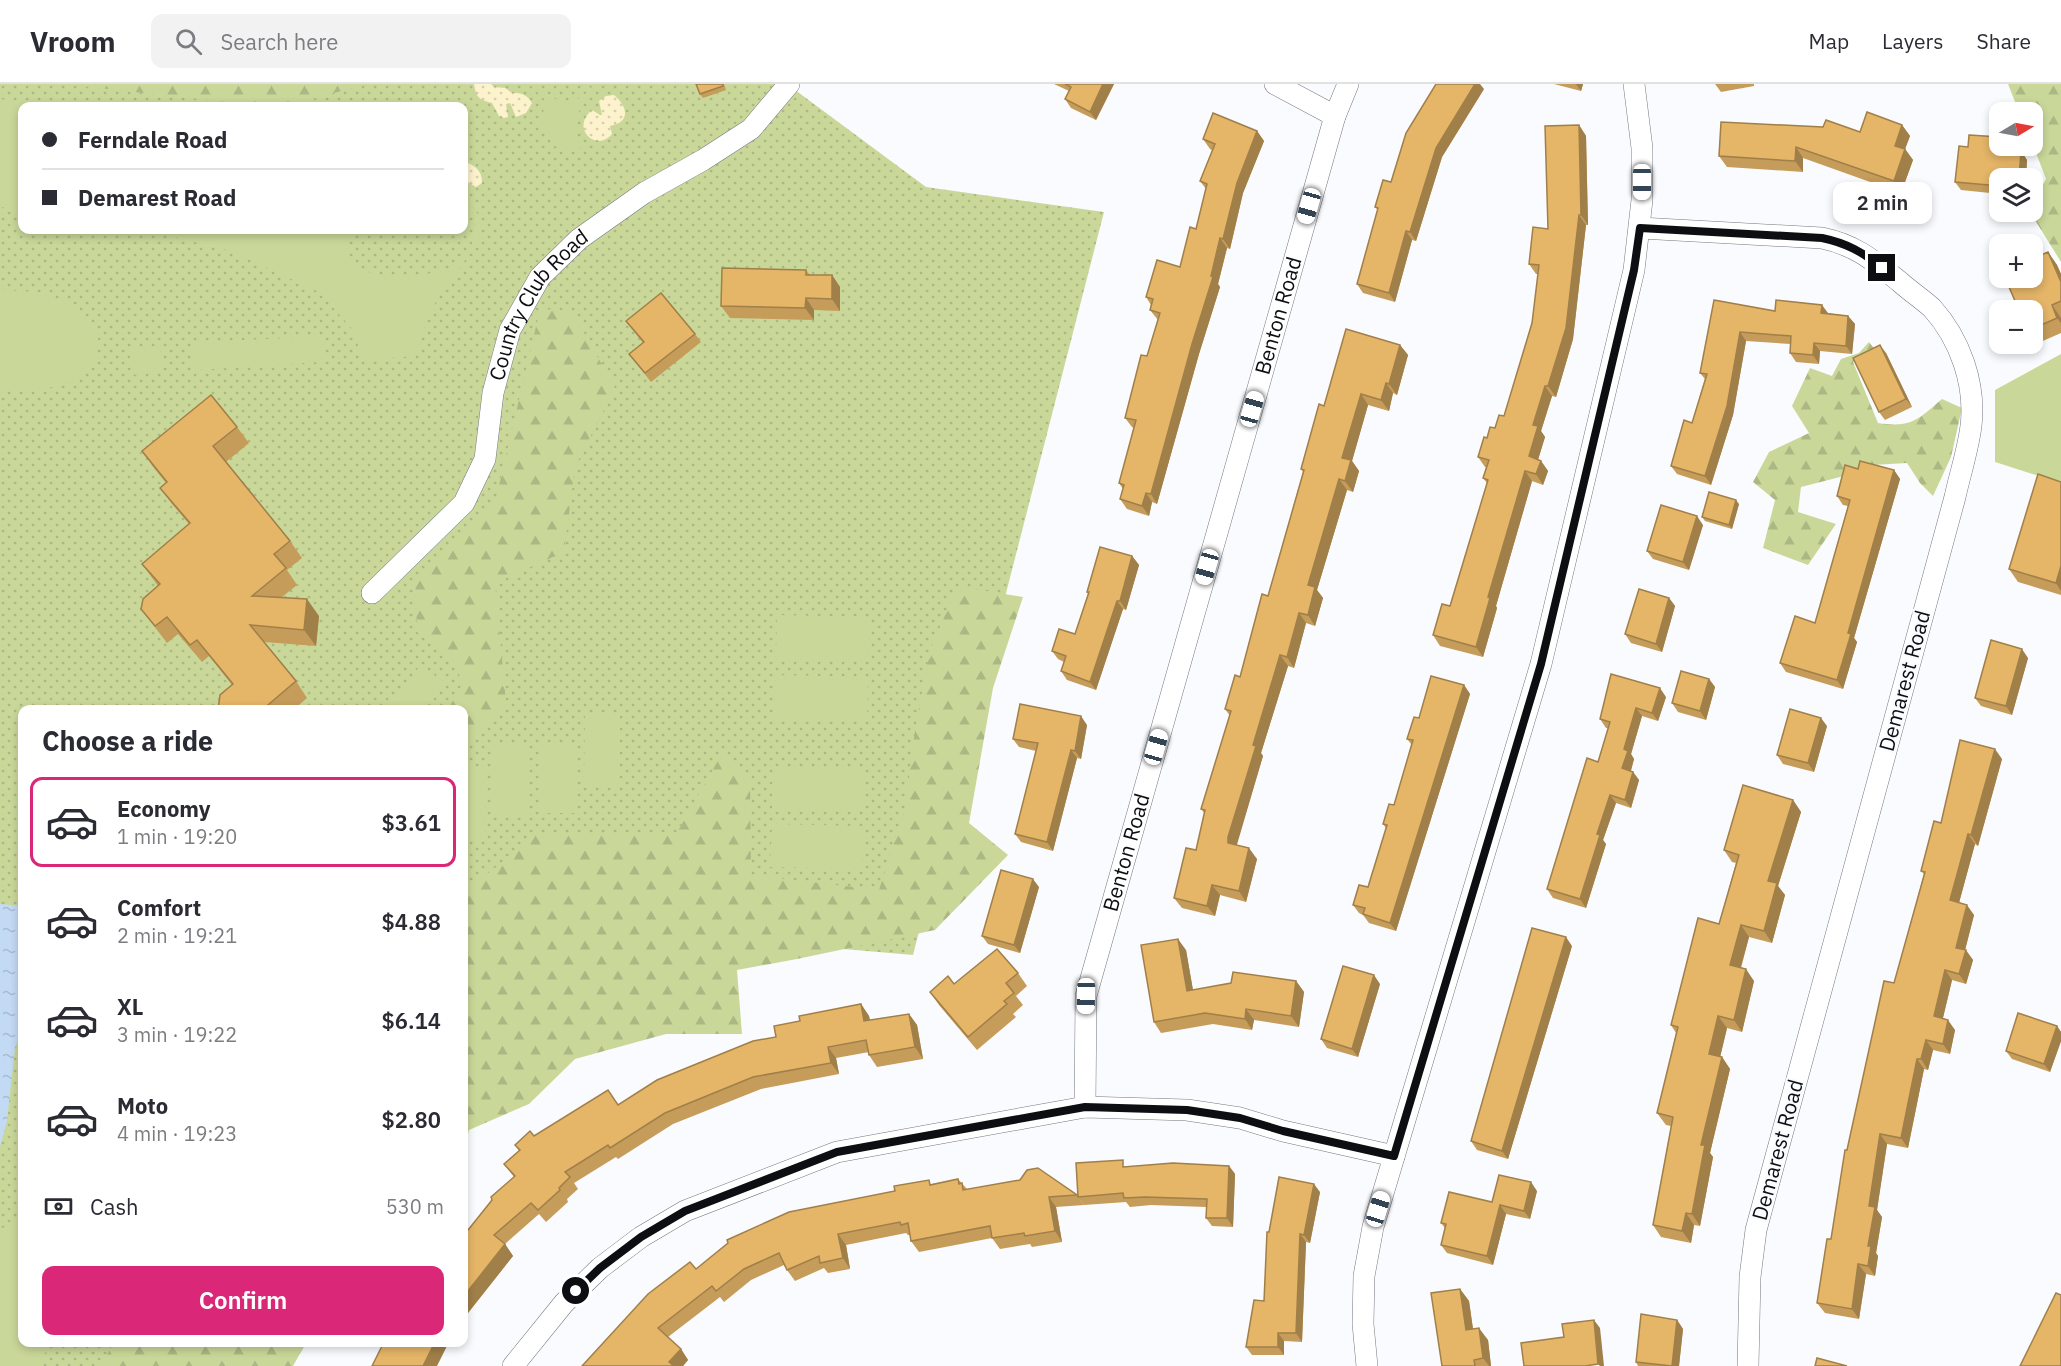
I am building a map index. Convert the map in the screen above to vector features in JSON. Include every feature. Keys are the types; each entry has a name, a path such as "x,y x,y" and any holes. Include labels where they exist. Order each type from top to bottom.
{"street":[{"name":"Country Club Road","path":"372,593 464,503 485,459 494,390 510,330 540,277 588,232 644,193 703,160 751,129 789,84"},
{"path":"1275,84 1335,116"},
{"name":"Benton Road","path":"1085,1107 1086,996 1335,116 1348,84"},
{"path":"1367,1366 1363,1324 1364,1276 1373,1227 1541,664 1634,270 1640,228 1642,148 1634,84"},
{"name":"Demarest Road","path":"1640,228 1822,238 1842,242 1866,254 1931,308 1956,344 1964,363 1971,393 1971,426 1955,497 1756,1230 1750,1277 1748,1366"},
{"path":"513,1366 564,1303 600,1268 641,1237 685,1211 837,1152 1085,1107 1187,1110 1240,1118 1283,1131 1394,1156"}],"green space":[{"path":"0,84 787,84 926,187 1104,212 913,955 468,916 468,705 18,705 18,1347 188,1347 177,1366 0,1366"},
{"path":"62,84 366,84 302,102 226,102"},
{"path":"529,84 538,84 553,97 567,102 580,98 594,84 602,84 578,113 575,128 583,147 569,150 554,146 541,127 545,100"},
{"path":"2008,84 2061,84 2061,262 2036,222 2043,222 2043,185 2046,179 2037,156 2043,156 2043,102 2015,102"},
{"path":"0,99 28,102 18,102 18,209 0,207"},
{"path":"468,203 479,216 481,230 479,237 433,307 416,356 362,360 354,331 319,292 231,251 162,234 349,234 347,247 351,260 360,268 387,276 403,276 440,272 457,264 469,249 476,232 476,223 468,209"},
{"path":"0,290 39,292 79,308 98,338 97,359 82,378 53,387 0,392"},
{"path":"540,309 572,311 615,388 575,467 564,552 495,583 506,703 468,744 468,705 444,705 462,689 457,664 417,632 415,578 495,503"},
{"path":"318,337 322,339 324,357 321,362 198,370 192,367 190,349 195,342"},
{"path":"1869,342 1876,351 1853,362 1878,423 1899,424 1913,421 1942,399 1962,408 1951,457 1933,496 1920,483 1907,463 1873,465 1844,476 1801,487 1798,512 1836,524 1808,565 1763,548 1775,500 1753,482 1769,452 1809,433 1792,406 1810,368 1832,376 1841,359 1859,353"},
{"path":"156,346 160,348 163,368 161,371 135,375 130,362 132,348"},
{"path":"2061,354 2061,483 1995,462 1995,390"},
{"path":"957,586 1023,597 993,688 969,823 1008,855 935,930 737,970 742,1034 666,1034 575,1059 529,1104 469,1130 468,1134 468,889 538,834 677,832 723,752 750,779 751,875 879,890 905,808 915,731 929,653"},
{"path":"777,615 869,617 868,660 776,658"},
{"path":"420,665 444,682 428,705 392,705"},
{"path":"776,675 868,677 867,720 775,718"},
{"path":"585,714 620,715 619,786 584,785"},
{"path":"541,742 576,743 575,813 539,813"},
{"path":"493,743 528,743 527,814 492,814"},
{"path":"773,766 865,768 864,811 772,809"},
{"path":"468,770 485,770 484,841 468,841"},
{"path":"772,824 863,826 862,869 770,867"},
{"path":"18,1221 18,1347 49,1347 36,1366 0,1366 0,1229"},
{"path":"111,1347 304,1347 293,1366 101,1366"}],"sand":[{"path":"474,84 491,84 494,87 505,88 512,93 526,96 532,103 526,113 516,117 510,103 506,104 508,117 504,118 499,116 492,103 479,97"},
{"path":"614,95 622,104 624,118 610,126 612,134 606,139 593,140 584,131 586,117 592,110 602,115 599,101 606,96"},
{"path":"468,163 475,167 481,175 482,183 476,187 468,182"}],"water":[{"path":"0,904 18,906 18,1039 15,1048 7,1121 0,1146"}],"building":[{"path":"696,84 723,84 723,86 700,94"},
{"path":"1065,84 1103,84 1090,112 1065,99 1071,87"},
{"path":"1436,84 1475,84 1436,148 1410,232 1406,231 1389,293 1357,284 1378,208 1375,207 1383,180 1391,182 1406,133"},
{"path":"1867,112 1902,125 1895,146 1905,149 1894,181 1796,147 1795,161 1719,156 1721,122 1823,127 1826,120 1860,132"},
{"path":"1213,113 1257,131 1237,183 1223,239 1220,238 1211,276 1213,277 1151,494 1146,493 1142,506 1120,499 1124,485 1119,483 1136,420 1125,418 1141,355 1147,356 1160,313 1150,310 1153,299 1146,297 1157,260 1180,267 1190,227 1196,229 1207,184 1200,181 1215,144 1203,139"},
{"path":"1579,125 1581,215 1579,215 1566,328 1533,425 1538,426 1529,456 1541,461 1536,474 1525,471 1488,597 1490,598 1476,647 1433,635 1442,604 1450,606 1488,480 1483,478 1489,460 1478,457 1484,437 1487,438 1490,427 1495,428 1499,415 1504,416 1532,323 1539,265 1529,264 1533,227 1548,229 1545,126"},
{"path":"1969,135 1989,136 1989,156 2021,156 2020,168 1989,168 1989,185 1955,182 1959,146 1968,147"},
{"path":"2048,252 2061,282 2061,301 2052,305 2057,318 2043,324 2043,300 2015,300 2009,288 2043,288 2043,254"},
{"path":"722,268 806,270 806,275 832,275 832,299 806,298 805,308 721,306"},
{"path":"661,293 695,334 645,373 629,354 644,342 626,321"},
{"path":"1714,300 1775,311 1776,300 1822,305 1821,313 1848,316 1846,346 1814,343 1813,355 1790,353 1791,336 1740,332 1727,406 1705,476 1671,466 1684,420 1692,423 1707,374 1700,373"},
{"path":"1346,329 1400,345 1389,384 1386,383 1381,400 1361,394 1342,458 1351,460 1345,481 1339,479 1308,585 1315,587 1308,615 1299,613 1287,657 1280,655 1253,745 1256,746 1228,837 1228,843 1249,848 1239,891 1212,885 1207,906 1174,898 1186,848 1196,850 1205,810 1201,809 1231,711 1225,709 1235,675 1240,677 1262,594 1268,596 1304,470 1301,469 1319,404 1324,406"},
{"path":"1880,345 1906,399 1879,412 1853,358"},
{"path":"211,395 237,427 213,446 290,541 274,554 286,568 252,596 307,599 304,630 250,625 296,681 268,705 219,705 220,695 233,684 197,640 190,645 167,617 155,626 141,609 143,599 160,584 142,564 190,523 160,488 167,482 142,451"},
{"path":"1860,461 1894,470 1837,680 1780,663 1795,616 1815,623 1850,500 1837,496 1845,465 1858,469"},
{"path":"2038,474 2061,482 2061,566 2056,583 2009,569"},
{"path":"1709,492 1736,500 1729,525 1702,517"},
{"path":"1661,505 1697,516 1683,562 1647,551"},
{"path":"1100,547 1132,556 1120,601 1117,601 1090,682 1061,671 1066,656 1052,651 1059,629 1075,634 1089,592 1087,592"},
{"path":"1639,589 1669,598 1656,644 1625,634"},
{"path":"1991,640 2022,649 2006,706 1975,698"},
{"path":"1681,671 1709,679 1700,711 1672,703"},
{"path":"1611,674 1660,688 1652,713 1636,708 1624,749 1628,751 1622,768 1633,772 1625,800 1610,795 1580,899 1547,889 1587,758 1598,762 1610,722 1600,719"},
{"path":"1431,676 1464,685 1390,923 1363,914 1365,908 1353,905 1359,885 1368,887 1387,825 1383,824 1389,804 1394,805 1413,740 1407,739 1414,717 1419,718"},
{"path":"1020,704 1081,716 1075,751 1071,750 1047,842 1015,834 1038,743 1013,739"},
{"path":"1790,709 1821,718 1808,763 1777,755"},
{"path":"1960,740 1995,749 1950,900 1967,905 1956,948 1966,950 1959,974 1945,970 1934,1016 1948,1020 1943,1044 1926,1040 1921,1059 1917,1059 1901,1138 1880,1134 1869,1206 1875,1207 1868,1246 1871,1246 1868,1266 1858,1264 1852,1309 1817,1303 1827,1239 1831,1239 1845,1150 1847,1150 1884,981 1894,983 1925,872 1921,871 1934,821 1941,823"},
{"path":"1743,785 1793,800 1768,881 1777,883 1764,931 1741,925 1730,965 1746,969 1734,1020 1718,1016 1709,1054 1722,1057 1701,1145 1705,1145 1692,1214 1686,1213 1682,1231 1653,1225 1673,1117 1657,1113 1678,1027 1671,1025 1698,918 1719,924 1739,855 1724,850"},
{"path":"1001,870 1033,879 1014,945 982,936"},
{"path":"1532,928 1566,937 1502,1151 1471,1141"},
{"path":"1178,939 1187,991 1231,983 1233,972 1296,981 1291,1016 1246,1009 1245,1019 1205,1013 1154,1022 1141,945"},
{"path":"997,949 1018,973 1006,983 1014,993 1004,1001 1007,1004 968,1037 930,992 948,976 954,984"},
{"path":"1343,966 1374,975 1352,1049 1321,1039"},
{"path":"861,1004 864,1021 909,1014 915,1047 869,1055 866,1040 828,1047 831,1063 753,1077 665,1113 610,1148 608,1145 565,1172 570,1177 559,1188 560,1190 538,1210 531,1203 494,1235 505,1244 468,1291 468,1230 492,1200 491,1197 515,1176 504,1164 520,1150 515,1145 530,1131 534,1136 608,1090 618,1105 657,1080 753,1041 776,1037 774,1026 800,1021 799,1016"},
{"path":"2018,1013 2057,1026 2044,1064 2006,1051"},
{"path":"1123,1160 1123,1167 1173,1163 1229,1166 1227,1218 1206,1218 1207,1199 1124,1198 1123,1193 1078,1197 1076,1163"},
{"path":"1038,1168 1077,1195 1049,1197 1055,1231 992,1238 990,1226 911,1241 908,1223 901,1225 900,1222 838,1234 843,1258 820,1263 819,1256 787,1270 779,1253 744,1269 716,1291 712,1286 658,1328 681,1349 669,1362 674,1366 582,1366 648,1294 690,1262 696,1269 728,1243 727,1240 789,1212 895,1191 894,1186 929,1180 930,1185 958,1179 959,1184 962,1183 963,1190 1020,1180 1027,1170"},
{"path":"1499,1175 1531,1182 1524,1211 1500,1205 1487,1256 1441,1245 1446,1224 1441,1223 1449,1192 1492,1202"},
{"path":"1279,1177 1314,1184 1304,1235 1300,1234 1296,1333 1278,1333 1278,1347 1246,1347 1254,1300 1264,1301 1267,1232 1269,1232"},
{"path":"1460,1289 1466,1330 1479,1328 1483,1358 1474,1360 1475,1366 1442,1366 1431,1293"},
{"path":"2056,1293 2061,1295 2061,1366 2020,1366"},
{"path":"1641,1314 1677,1320 1672,1366 1636,1362"},
{"path":"1594,1320 1598,1364 1524,1366 1521,1343 1564,1337 1562,1324"},
{"path":"382,1347 432,1347 423,1366 372,1366"},
{"path":"1817,1358 1847,1366 1815,1366"}],"route":[{"path":"576,1291 600,1268 641,1237 685,1211 837,1152 1085,1107 1187,1110 1240,1118 1283,1131 1394,1156 1541,664 1634,270 1640,228 1822,238 1842,242 1866,254 1882,268"}]}
